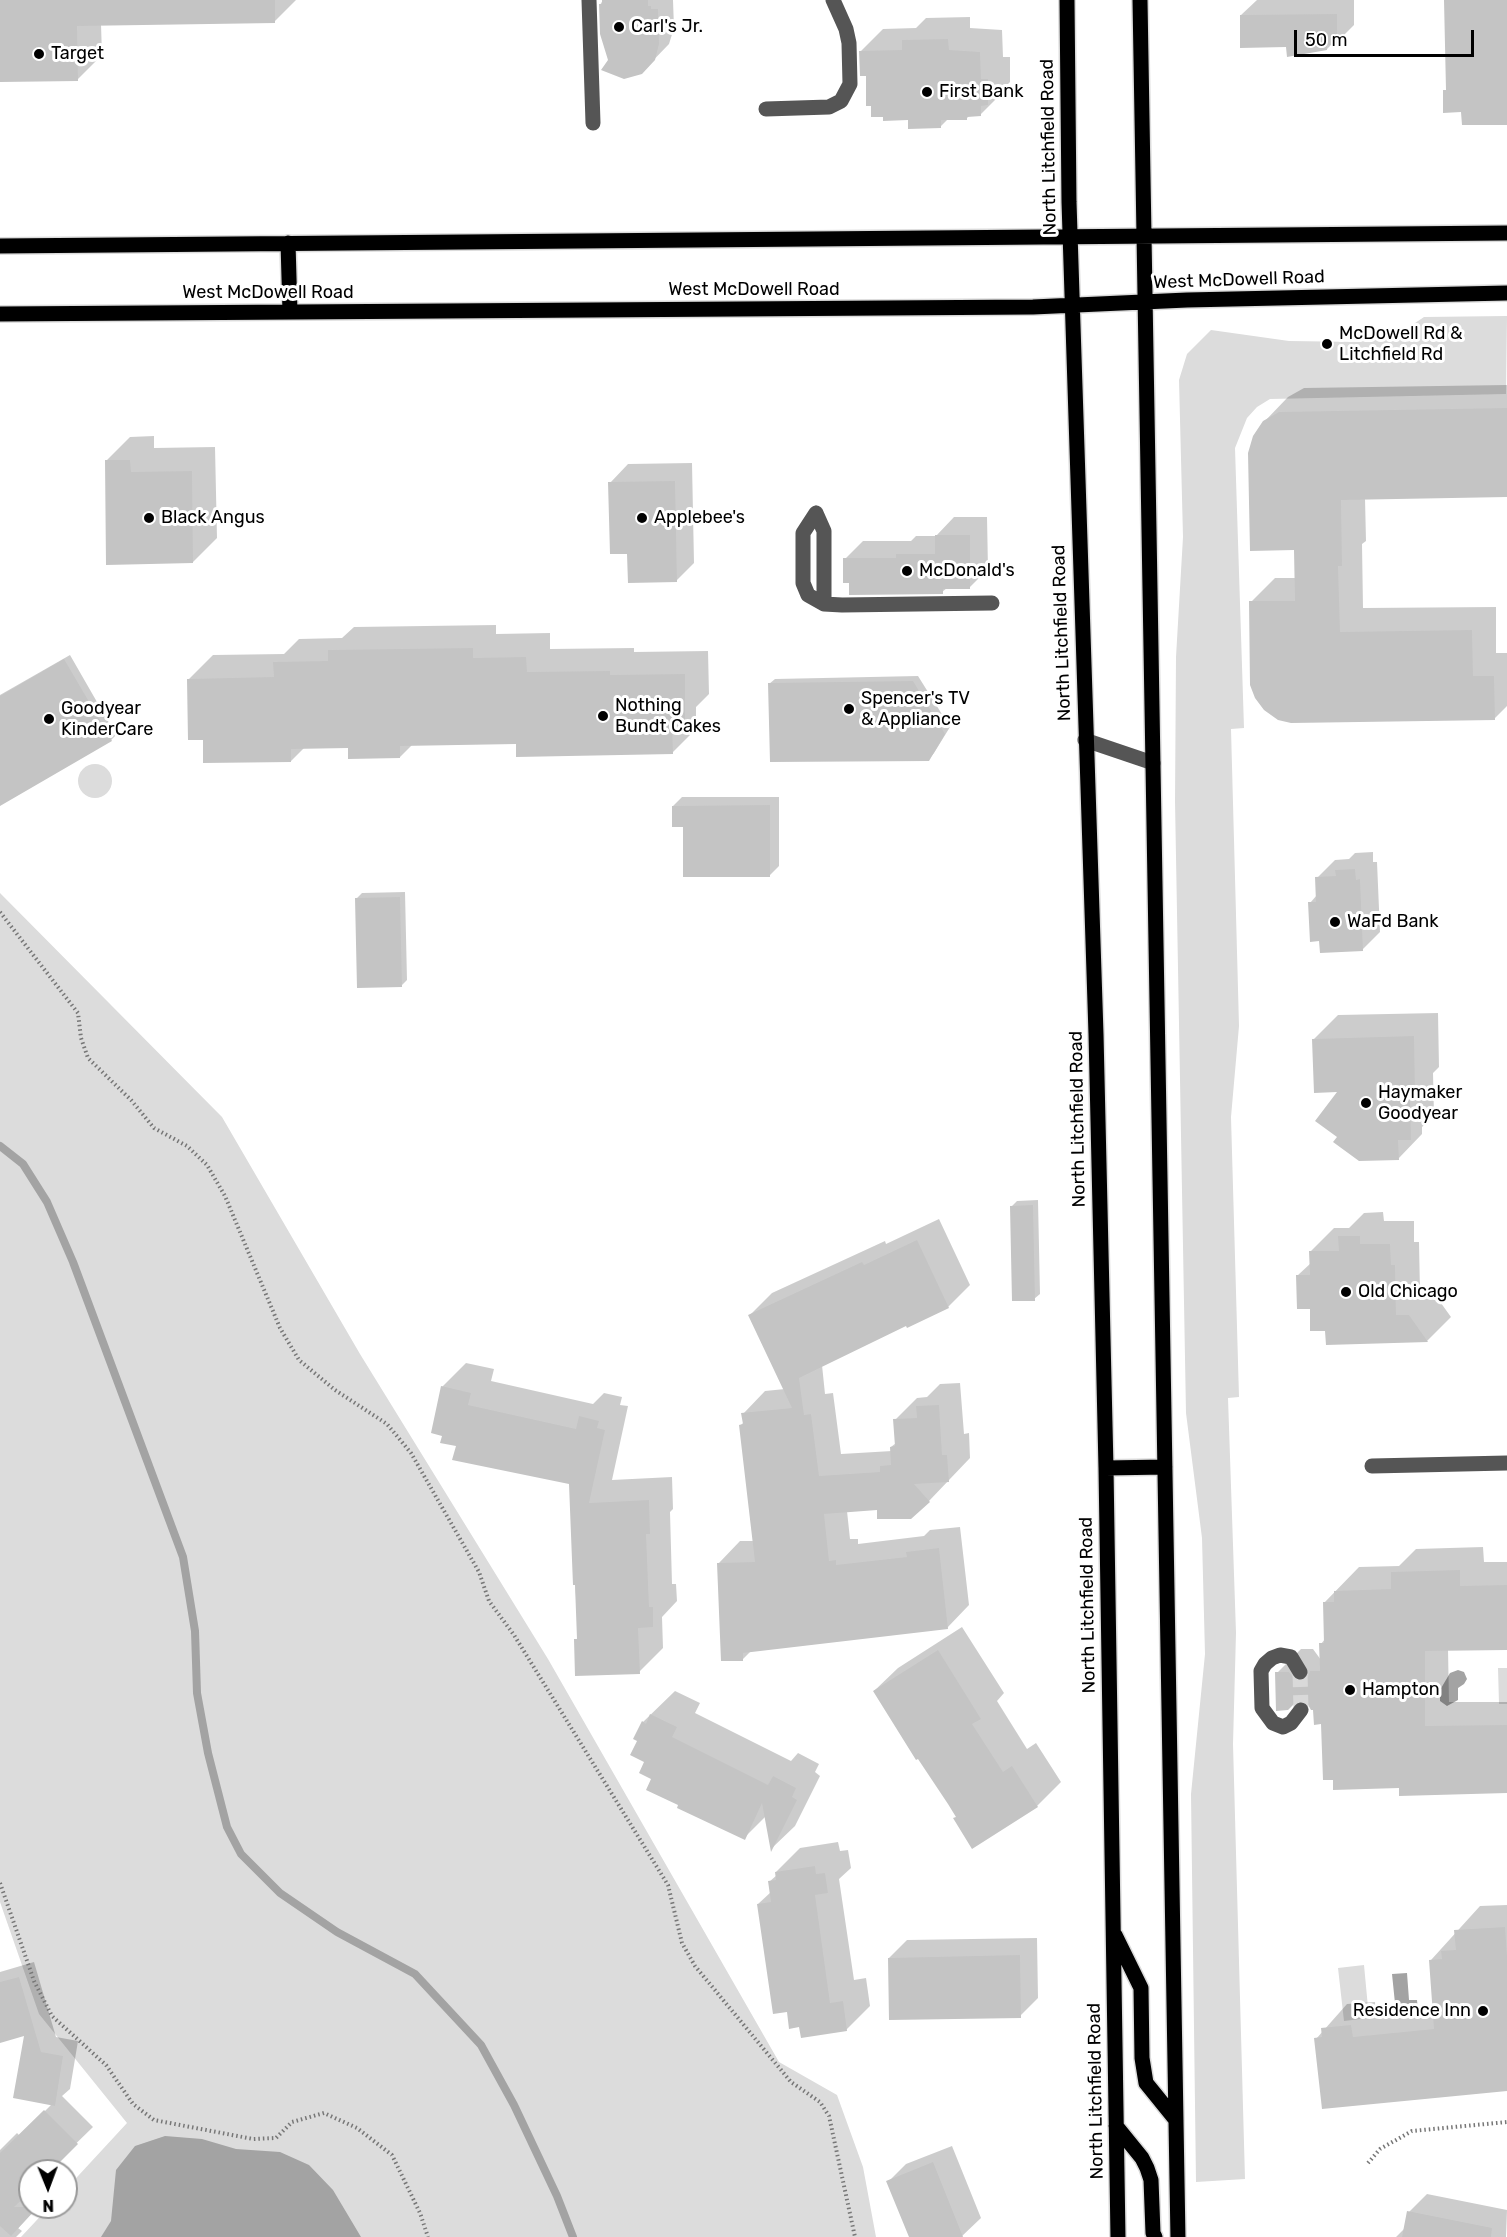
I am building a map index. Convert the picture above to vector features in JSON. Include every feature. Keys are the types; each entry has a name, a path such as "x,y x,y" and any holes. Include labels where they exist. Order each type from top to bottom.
{"main road":[{"name":"North Litchfield Road","path":"1066,0 1070,237 1096,1023 1106,1468 1118,2237"},
{"path":"1140,0 1178,2237"},
{"path":"0,246 1507,233"},
{"path":"288,243 290,312"},
{"name":"West McDowell Road","path":"0,314 1073,307 1187,300 1507,293"},
{"path":"1106,1468 1165,1467"},
{"path":"1112,1929 1141,1988 1142,2058 1146,2083 1176,2120"},
{"path":"1116,2126 1142,2158 1147,2168 1151,2180 1155,2237"}],"lane":[{"path":"589,0 593,123"},
{"path":"766,109 829,107 841,101 849,84 849,43 846,29 833,0"},
{"path":"824,604 824,531 816,513 803,533 803,583 808,595 824,604 992,603"},
{"path":"1085,740 1154,763"},
{"path":"1372,1466 1507,1463"},
{"path":"1300,1672 1291,1658 1280,1655 1272,1658 1261,1671 1262,1708 1273,1723 1283,1726 1296,1719 1301,1710"}],"path":[{"path":"0,912 78,1013 81,1038 87,1058 131,1100 154,1128 187,1146 207,1165 225,1196 280,1328 299,1360 335,1390 387,1424 411,1453 479,1572 489,1601 514,1635 668,1885 681,1943 695,1966 791,2082 820,2102 829,2116 855,2237"},
{"path":"0,1883 34,1981 52,2016 106,2065 133,2104 154,2120 253,2139 276,2138 292,2122 324,2113 357,2128 392,2155 420,2213 428,2237"},
{"path":"1368,2163 1380,2149 1412,2130 1507,2122"}],"shaded area":[{"path":"1507,316 1506,394 1270,399 1257,407 1247,418 1235,448 1244,728 1231,729 1239,1026 1231,1117 1239,1397 1228,1398 1236,1633 1233,1744 1245,2179 1196,2182 1191,1794 1205,1654 1202,1538 1186,1413 1175,801 1176,657 1183,537 1179,380 1187,354 1211,330 1289,341 1360,342 1406,329 1424,317"},
{"path":"95,764 107,769 112,781 107,793 95,798 83,793 78,781 83,769"},
{"path":"0,893 222,1117 360,1354 548,1659 779,2062 837,2095 863,2167 876,2237 21,2237 38,2219 78,2219 78,2176 127,2123 39,2014 0,1902"},
{"path":"1498,1668 1507,1668 1507,1704 1499,1704"},
{"path":"1458,1670 1464,1672 1467,1679 1458,1688 1458,1700 1447,1706 1440,1701 1440,1690 1450,1673"},
{"path":"1364,1965 1369,2018 1344,2021 1338,1968"},
{"path":"1407,1973 1409,2000 1417,2000 1418,2011 1396,2013 1392,1974"},
{"path":"165,2136 202,2139 236,2149 280,2152 309,2165 333,2190 361,2237 101,2237 111,2221 116,2170 135,2146"}],"building":[{"name":"Target","path":"0,0 275,0 275,23 77,26 78,81 0,82"},
{"name":"Carl's Jr.","path":"602,0 648,0 648,6 651,6 651,9 658,9 659,44 655,60 642,74 624,79 601,70 608,60 600,34 599,4 602,4"},
{"path":"1444,0 1507,0 1507,125 1462,125 1461,112 1443,113 1443,90 1446,90"},
{"path":"1337,14 1337,45 1327,45 1327,50 1287,57 1286,47 1240,48 1240,15"},
{"name":"First Bank","path":"948,39 949,50 980,52 981,79 988,79 988,105 981,106 981,116 967,117 967,120 941,120 941,128 908,129 908,120 883,121 883,117 871,117 871,106 866,106 866,76 860,76 859,51 902,50 902,40"},
{"path":"1507,408 1507,497 1341,500 1342,566 1338,566 1340,632 1472,630 1473,676 1494,676 1495,720 1291,723 1278,720 1264,710 1255,698 1250,685 1249,601 1295,601 1294,550 1250,551 1248,453 1253,436 1263,421 1279,412"},
{"name":"Black Angus","path":"105,460 130,460 131,472 192,471 193,563 106,565"},
{"name":"Applebee's","path":"675,481 677,582 628,583 627,554 610,554 608,482"},
{"name":"McDonald's","path":"935,535 970,535 970,589 943,589 943,594 849,595 849,583 843,583 843,558 896,558 896,554 935,554"},
{"path":"473,648 473,658 526,657 527,672 610,671 610,675 685,674 685,720 672,720 673,754 516,757 516,744 400,746 400,758 348,759 348,748 291,749 291,762 203,763 203,740 188,740 187,679 274,677 273,662 328,661 328,650"},
{"name":"Goodyear KinderCare","path":"64,659 112,741 0,806 0,696"},
{"name":"Spencer's TV & Appliance","path":"913,681 945,734 929,761 770,762 768,683"},
{"path":"770,805 770,877 683,877 683,827 672,827 672,806"},
{"name":"WaFd Bank","path":"1355,869 1356,880 1360,879 1363,951 1320,953 1319,941 1310,942 1308,902 1316,902 1315,877 1336,876 1335,870"},
{"path":"400,897 402,987 357,988 355,898"},
{"name":"Haymaker Goodyear","path":"1414,1036 1415,1093 1410,1093 1411,1140 1398,1140 1399,1160 1359,1161 1333,1142 1337,1137 1315,1121 1337,1092 1314,1093 1312,1039"},
{"path":"1033,1205 1035,1301 1012,1301 1010,1206"},
{"name":"Old Chicago","path":"1338,1236 1360,1236 1360,1244 1390,1244 1391,1265 1395,1265 1396,1315 1409,1315 1428,1342 1326,1345 1325,1331 1310,1331 1310,1309 1297,1309 1296,1275 1310,1275 1309,1251 1339,1251"},
{"path":"917,1240 949,1308 907,1328 906,1326 799,1378 804,1415 811,1414 819,1476 880,1472 880,1466 891,1465 890,1447 895,1446 893,1419 917,1418 916,1406 939,1405 942,1455 947,1455 949,1482 914,1484 930,1502 911,1519 877,1519 877,1510 824,1514 829,1561 836,1560 836,1565 907,1557 906,1552 939,1548 948,1629 743,1653 743,1661 721,1661 717,1563 755,1562 739,1425 743,1424 741,1413 792,1408 748,1315 862,1262 864,1265"},
{"path":"441,1386 471,1393 468,1405 576,1429 579,1416 599,1421 597,1428 605,1430 589,1503 649,1500 650,1534 646,1534 649,1607 653,1607 653,1627 638,1628 640,1674 575,1676 574,1639 577,1639 569,1484 452,1460 456,1446 440,1443 442,1436 431,1433"},
{"name":"Hampton","path":"1460,1570 1460,1586 1507,1585 1507,1650 1425,1651 1425,1726 1507,1725 1507,1793 1399,1796 1399,1788 1333,1790 1333,1780 1323,1780 1321,1724 1314,1725 1313,1710 1303,1700 1297,1701 1288,1710 1276,1711 1275,1672 1289,1672 1295,1680 1301,1682 1308,1677 1310,1671 1320,1671 1319,1643 1324,1643 1323,1602 1334,1602 1334,1591 1391,1589 1391,1572"},
{"path":"938,1650 981,1719 972,1724 1003,1772 1012,1766 1038,1807 972,1849 953,1818 956,1817 948,1804 918,1759 916,1760 873,1691"},
{"path":"650,1714 677,1727 672,1737 768,1785 773,1776 796,1788 792,1797 797,1800 771,1852 762,1803 745,1840 677,1808 678,1805 646,1790 651,1779 639,1773 644,1762 630,1755 637,1741 633,1739 642,1721 646,1724"},
{"path":"815,1866 816,1874 825,1873 828,1893 815,1895 830,2003 843,2001 847,2031 801,2038 799,2027 789,2029 787,2012 773,2014 757,1904 771,1902 768,1881 776,1880 775,1872"},
{"name":"Residence Inn","path":"1505,1927 1507,2091 1322,2109 1314,2038 1322,2037 1321,2028 1351,2025 1353,2037 1434,2029 1429,1960 1442,1959 1441,1951 1456,1950 1454,1930"},
{"path":"1020,1955 1021,2018 889,2020 888,1958"},
{"path":"19,1977 41,2052 63,2056 55,2106 13,2098 24,2036 0,2043 0,1982"},
{"path":"44,2110 78,2144 63,2159 18,2159 18,2203 14,2207 18,2207 18,2219 27,2219 11,2236 0,2226 0,2153"},
{"path":"933,2162 963,2237 909,2237 886,2181"},
{"path":"1407,2211 1492,2228 1491,2237 1402,2237"}],"waterway":[{"path":"0,1146 23,1164 47,1202 73,1262 183,1557 195,1631 197,1693 208,1753 227,1827 241,1854 280,1893 337,1932 415,1974 481,2045 514,2105 557,2196 573,2237"}],"tunnel":[{"path":"1300,1672 1301,1710"}],"place":[{"name":"Carl's Jr.","path":"619,27"},
{"name":"Target","path":"39,54"},
{"name":"First Bank","path":"927,92"},
{"name":"McDowell Rd & Litchfield Rd","path":"1327,344"},
{"name":"Black Angus","path":"149,518"},
{"name":"Applebee's","path":"642,518"},
{"name":"McDonald's","path":"907,571"},
{"name":"Spencer's TV & Appliance","path":"849,709"},
{"name":"Nothing Bundt Cakes","path":"603,716"},
{"name":"Goodyear KinderCare","path":"49,719"},
{"name":"WaFd Bank","path":"1335,922"},
{"name":"Haymaker Goodyear","path":"1366,1103"},
{"name":"Old Chicago","path":"1346,1292"},
{"name":"Hampton","path":"1350,1690"},
{"name":"Residence Inn","path":"1483,2011"}]}
